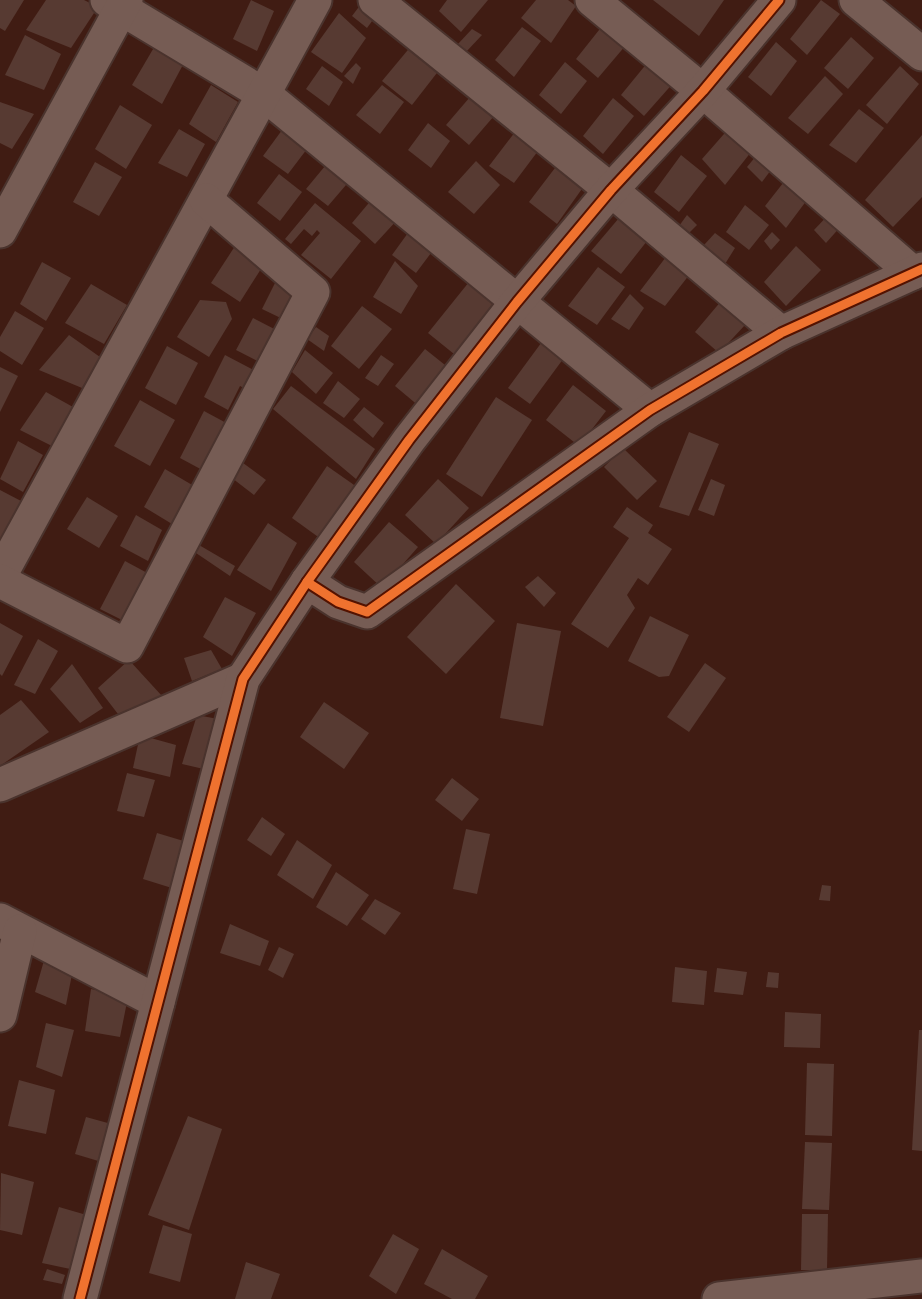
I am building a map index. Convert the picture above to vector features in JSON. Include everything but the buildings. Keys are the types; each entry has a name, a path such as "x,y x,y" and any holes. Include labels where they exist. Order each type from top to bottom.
{"street":[{"path":"206,200 313,292 127,646 0,579 206,200 265,95 314,0"},
{"path":"375,0 611,190 781,333"},
{"path":"307,582 338,602 366,612 650,410 781,333 918,271 592,0"},
{"path":"80,1299 243,679 307,582 409,440 517,302 611,190 703,90 779,0"},
{"path":"856,0 922,54"},
{"path":"0,231 118,3 265,95 650,410"},
{"path":"0,785 243,679"},
{"path":"0,1015 10,925 158,1002"},
{"path":"719,1299 922,1276"}],"cycle path":[{"path":"80,1299 243,679 307,582 409,440 517,302 611,190 703,91 779,0"},
{"path":"307,582 338,602 367,612 650,410 781,333 922,269"}]}
